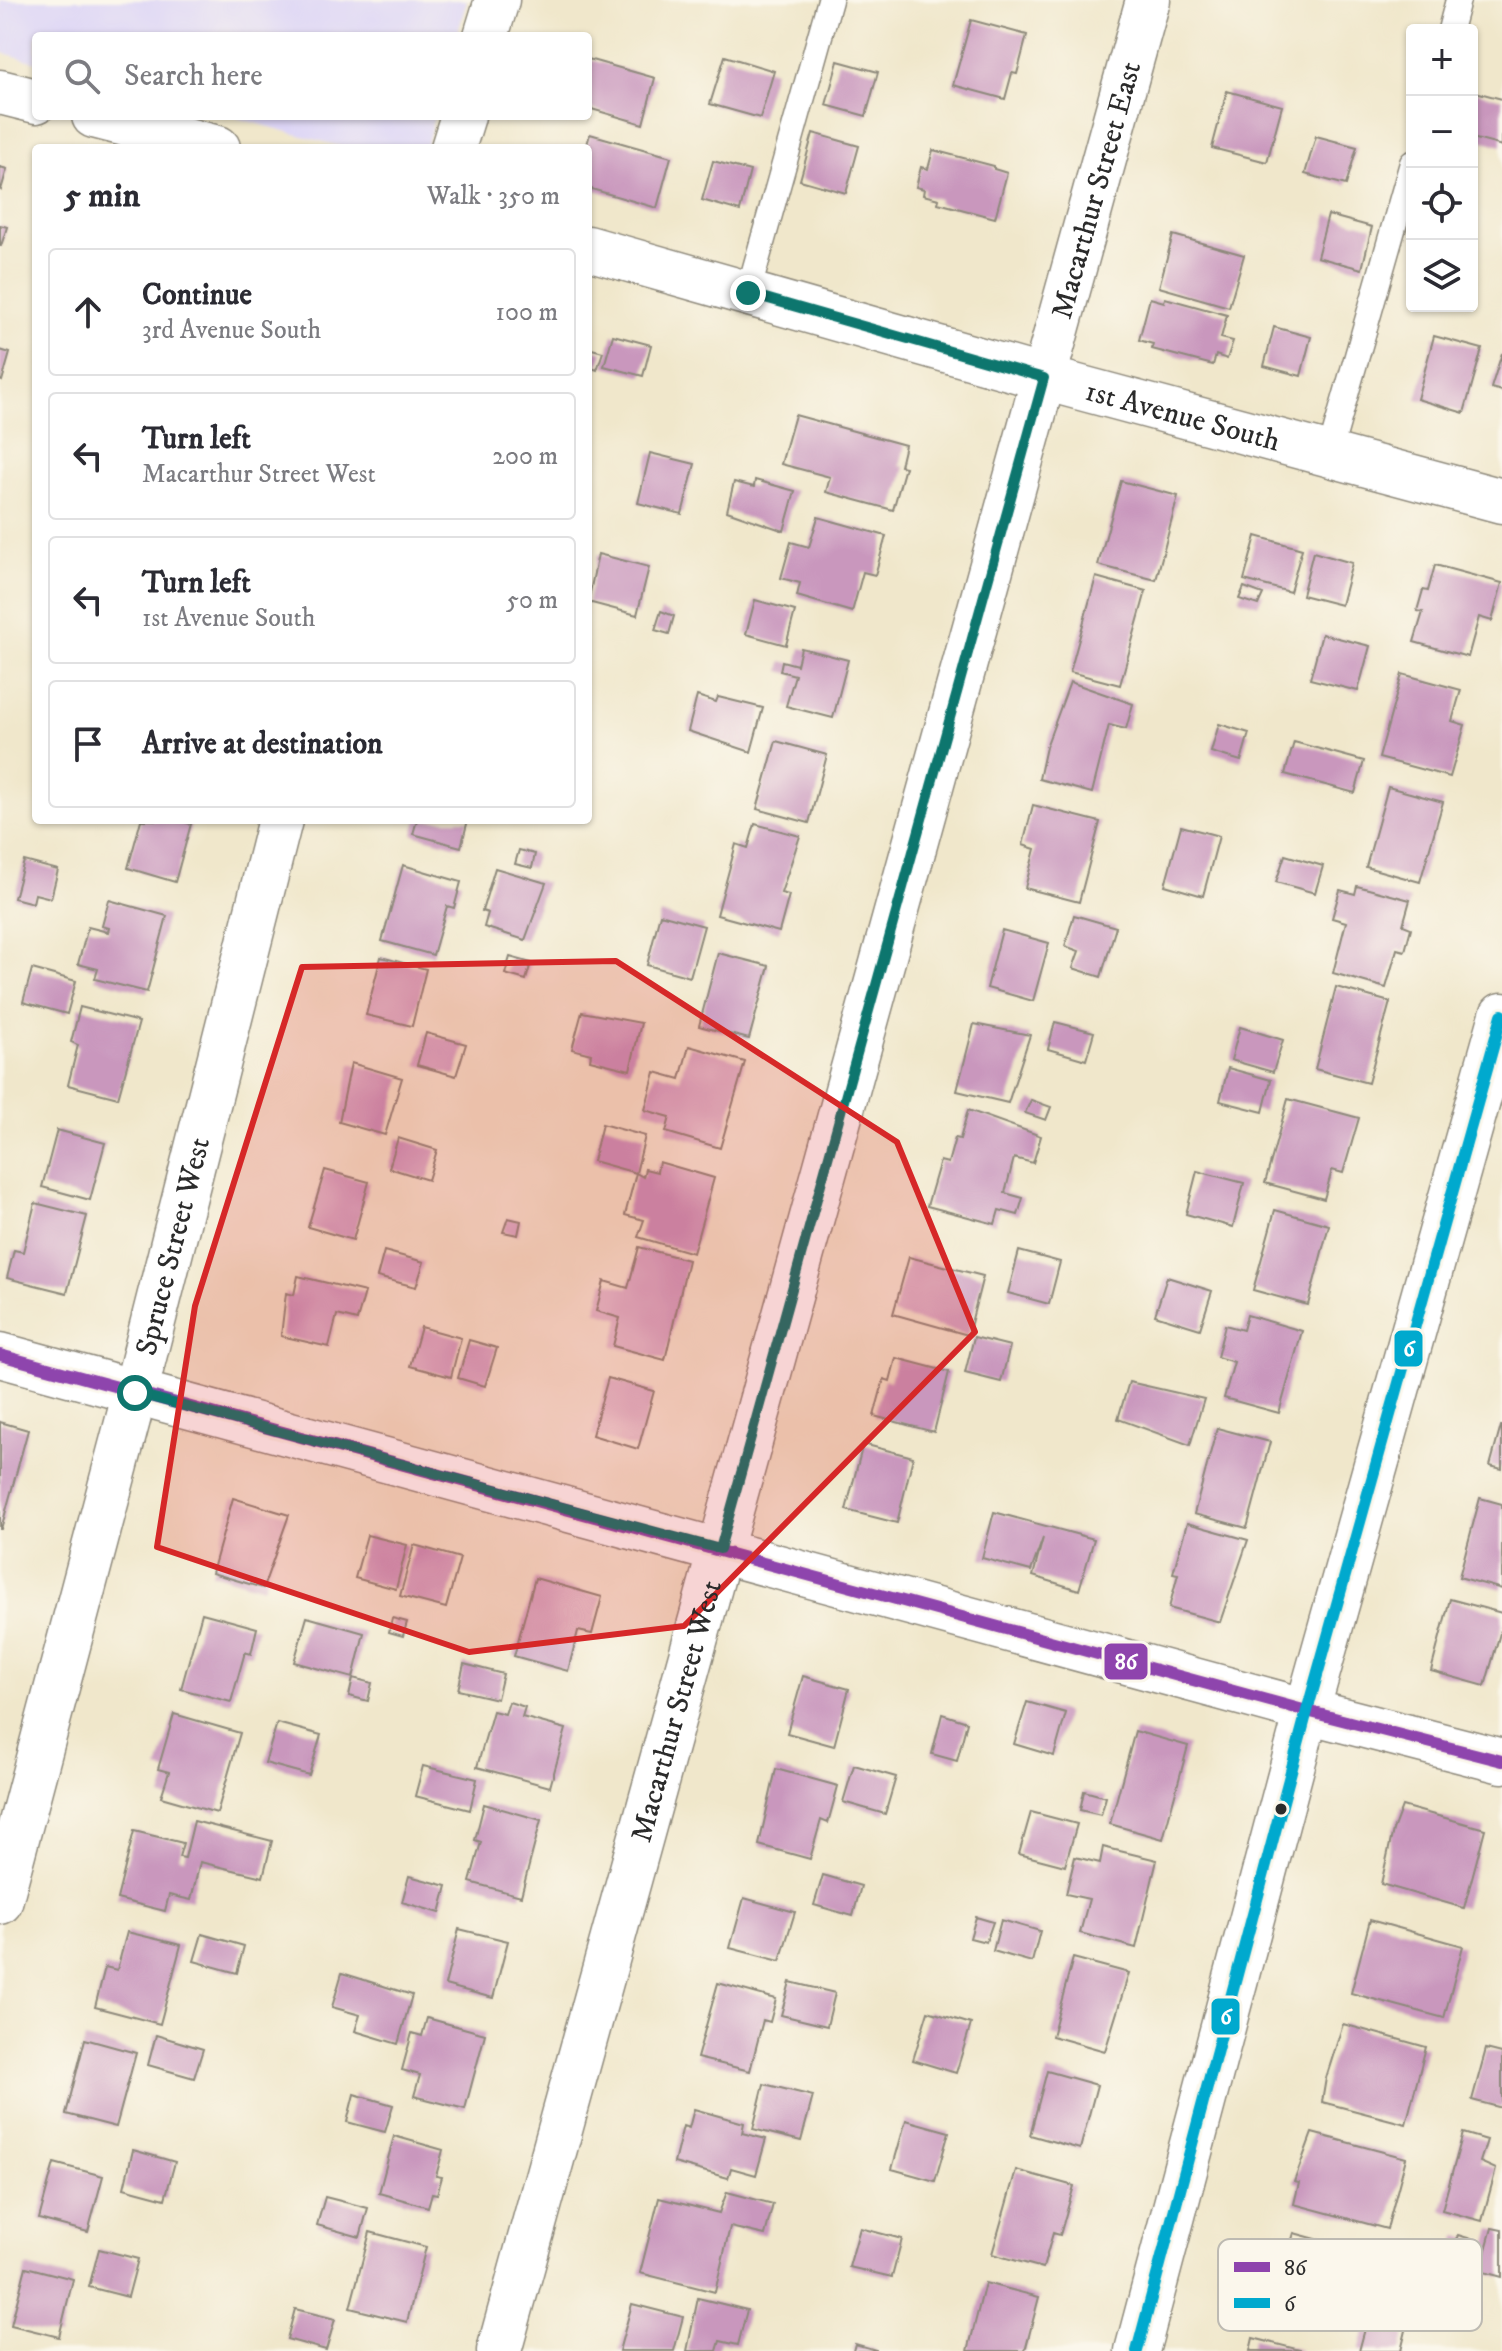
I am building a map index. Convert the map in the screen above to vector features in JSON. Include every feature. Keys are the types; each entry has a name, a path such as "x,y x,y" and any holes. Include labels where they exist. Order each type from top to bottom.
{"street":[{"path":"487,32 497,0"},
{"name":"Macarthur Street East","path":"1044,378 1148,0"},
{"path":"0,92 32,100"},
{"path":"110,120 202,144"},
{"path":"454,144 462,120"},
{"name":"1st Avenue South","path":"592,249 1044,378 1502,501"},
{"name":"Macarthur Street West","path":"499,2351 1044,378"},
{"name":"Spruce Street West","path":"0,1902 135,1393 279,824"},
{"path":"1137,2351 1307,1711 1502,1015"},
{"path":"0,1355 1307,1711 1502,1761"}],"lane":[{"path":"748,293 830,0"},
{"path":"1452,24 1458,0"},
{"path":"1329,454 1411,168"}],"highlighted area":[{"path":"616,961 897,1142 975,1332 684,1626 469,1652 157,1547 195,1306 302,967"}],"shaded area":[{"path":"0,0 467,0 458,32 32,32 32,61 0,52"},
{"path":"244,120 433,120 427,144 332,144"}],"building":[{"path":"971,20 1027,35 1017,74 1012,73 1005,99 953,85"},
{"path":"725,56 774,71 760,118 710,104"},
{"path":"592,60 655,78 643,124 592,109"},
{"path":"838,61 878,72 866,116 826,105"},
{"path":"1227,91 1282,106 1267,162 1212,148"},
{"path":"1478,93 1502,99 1502,146 1478,140"},
{"path":"813,133 859,146 846,193 800,180"},
{"path":"590,134 671,157 657,208 592,189 592,144 587,144"},
{"path":"1316,136 1357,147 1346,185 1305,174"},
{"path":"933,150 994,166 994,169 1007,173 995,218 938,203 939,199 923,195 924,189 916,187 921,167 928,169"},
{"path":"713,161 750,171 740,211 702,200"},
{"path":"0,167 7,169 1,190 0,189"},
{"path":"1328,215 1372,227 1362,269 1317,257"},
{"path":"0,225 7,227 1,246 0,246"},
{"path":"1173,235 1244,255 1229,307 1159,287"},
{"path":"1150,298 1164,302 1165,298 1227,315 1221,338 1233,341 1227,359 1216,355 1213,365 1152,349 1153,344 1139,340"},
{"path":"1274,327 1311,337 1301,376 1264,366"},
{"path":"613,335 651,345 643,376 604,366"},
{"path":"1434,336 1482,349 1464,413 1417,399"},
{"path":"592,349 603,352 597,370 592,368"},
{"path":"0,350 10,353 2,381 0,380"},
{"path":"1502,353 1502,391 1491,388"},
{"path":"795,415 905,445 900,466 905,467 893,510 826,492 830,477 781,464"},
{"path":"650,453 695,464 682,514 638,503"},
{"path":"755,480 795,491 784,531 727,511 734,482 754,487"},
{"path":"1121,481 1178,496 1156,580 1098,565"},
{"path":"818,517 886,536 875,575 863,572 852,612 797,596 800,583 781,578 791,542 809,547"},
{"path":"1256,536 1302,549 1290,592 1244,580"},
{"path":"1313,552 1352,563 1341,605 1302,595"},
{"path":"598,554 649,567 637,615 592,603 592,583"},
{"path":"1435,565 1502,583 1492,621 1479,617 1468,657 1414,642 1423,612 1417,611 1423,590 1428,591"},
{"path":"1096,577 1146,591 1120,685 1070,672"},
{"path":"1244,587 1263,594 1258,605 1239,599"},
{"path":"755,600 795,611 786,645 746,634"},
{"path":"661,611 674,616 669,634 655,630"},
{"path":"1322,634 1370,646 1358,691 1310,679"},
{"path":"801,648 848,660 833,718 786,706 795,675 780,671 782,661 797,665"},
{"path":"1402,674 1461,690 1452,721 1465,725 1450,777 1379,758"},
{"path":"1070,682 1133,704 1126,729 1109,725 1092,793 1039,779 1046,747"},
{"path":"697,696 716,702 718,697 763,708 751,752 688,731"},
{"path":"1219,724 1249,733 1241,761 1211,752"},
{"path":"776,741 827,755 809,823 757,809"},
{"path":"1294,742 1364,761 1355,793 1285,774"},
{"path":"1388,787 1443,802 1420,882 1366,867"},
{"path":"1033,805 1100,822 1079,902 1025,888 1035,849 1023,845"},
{"path":"140,824 191,824 175,882 128,868"},
{"path":"416,824 467,824 461,847 413,834"},
{"path":"755,824 800,836 781,893 789,895 779,932 717,915 736,844 748,848"},
{"path":"1181,826 1219,836 1203,896 1165,885"},
{"path":"519,850 535,854 532,868 515,864"},
{"path":"1285,855 1323,866 1315,893 1276,882"},
{"path":"24,861 58,870 51,898 35,894 33,903 14,898"},
{"path":"403,865 461,882 454,908 447,906 433,955 382,941"},
{"path":"495,868 546,883 525,940 484,927 488,913 482,911"},
{"path":"1357,886 1410,900 1403,925 1411,928 1405,951 1397,949 1386,988 1333,973 1346,922 1332,918 1340,890 1355,894"},
{"path":"109,900 167,916 147,992 95,979 98,969 78,964 88,927 108,932 109,928 102,926"},
{"path":"660,914 704,926 690,977 647,965"},
{"path":"1074,915 1116,927 1101,977 1073,968 1079,951 1065,946"},
{"path":"1002,930 1049,943 1033,1001 987,988"},
{"path":"718,953 769,966 749,1039 699,1026"},
{"path":"381,957 426,969 412,1026 366,1015"},
{"path":"510,957 531,963 526,980 505,974"},
{"path":"32,969 76,981 67,1014 23,1002"},
{"path":"1336,987 1390,1002 1368,1083 1315,1069"},
{"path":"80,1007 139,1022 118,1098 68,1085 78,1045 71,1042"},
{"path":"582,1012 641,1023 630,1070 590,1060 591,1054 572,1049"},
{"path":"1055,1022 1094,1032 1086,1060 1048,1049"},
{"path":"974,1024 1030,1035 1008,1103 957,1091"},
{"path":"1240,1027 1283,1040 1273,1072 1231,1060"},
{"path":"426,1033 466,1044 456,1076 417,1065"},
{"path":"689,1046 745,1062 720,1148 666,1132 670,1117 645,1110 655,1072 680,1079"},
{"path":"351,1063 402,1078 385,1135 339,1122"},
{"path":"1228,1068 1271,1080 1263,1112 1220,1101"},
{"path":"1288,1099 1359,1118 1343,1173 1332,1170 1324,1199 1265,1183"},
{"path":"1031,1100 1051,1107 1046,1120 1025,1113"},
{"path":"968,1110 1041,1136 1033,1163 1014,1158 1005,1193 1023,1198 1018,1215 999,1210 995,1224 927,1206 940,1161 948,1163 955,1138 960,1139"},
{"path":"602,1124 645,1136 636,1173 593,1161"},
{"path":"57,1130 105,1143 90,1200 42,1187"},
{"path":"398,1138 437,1150 428,1180 389,1168"},
{"path":"659,1162 714,1178 693,1253 638,1237 644,1220 625,1215 636,1173 643,1177 645,1169 657,1172"},
{"path":"325,1170 369,1182 353,1240 308,1227"},
{"path":"1197,1171 1244,1183 1233,1227 1186,1214"},
{"path":"35,1203 87,1216 67,1293 7,1278 14,1250 23,1252"},
{"path":"1275,1210 1329,1225 1308,1305 1253,1290"},
{"path":"508,1218 521,1221 518,1235 503,1232"},
{"path":"639,1247 688,1260 665,1360 613,1346 620,1318 596,1311 604,1281 628,1288"},
{"path":"384,1251 424,1262 416,1287 377,1277"},
{"path":"1019,1251 1060,1262 1049,1304 1008,1293"},
{"path":"909,1257 983,1276 968,1335 893,1314"},
{"path":"298,1276 365,1292 357,1320 337,1315 329,1347 281,1336 286,1293 294,1295"},
{"path":"1167,1277 1212,1291 1200,1329 1155,1315"},
{"path":"1247,1315 1302,1331 1279,1413 1224,1398 1234,1362 1217,1357 1225,1325 1243,1330"},
{"path":"421,1327 461,1338 451,1377 410,1366"},
{"path":"974,1337 1010,1346 1001,1382 965,1373"},
{"path":"469,1340 497,1348 485,1386 458,1378"},
{"path":"896,1358 949,1372 934,1432 874,1416 884,1379 890,1381"},
{"path":"608,1378 654,1391 638,1449 592,1435"},
{"path":"1129,1382 1204,1399 1190,1445 1118,1419"},
{"path":"0,1422 28,1430 1,1529 0,1529"},
{"path":"1502,1426 1502,1469 1490,1466"},
{"path":"1217,1428 1270,1442 1247,1528 1194,1514"},
{"path":"863,1444 913,1457 897,1523 846,1510"},
{"path":"233,1498 289,1515 263,1588 212,1573"},
{"path":"1480,1498 1502,1504 1502,1589 1459,1577"},
{"path":"994,1512 1094,1539 1079,1590 1033,1576 1043,1538 1031,1571 982,1558"},
{"path":"1187,1523 1248,1540 1220,1622 1169,1608 1178,1574 1173,1573"},
{"path":"367,1535 407,1545 396,1589 355,1578"},
{"path":"414,1545 460,1558 446,1608 400,1596"},
{"path":"535,1578 602,1597 592,1634 578,1631 568,1671 514,1656"},
{"path":"1450,1599 1502,1613 1502,1626 1485,1686 1431,1671"},
{"path":"202,1613 257,1628 251,1654 245,1652 231,1702 181,1689"},
{"path":"307,1617 364,1633 353,1678 294,1662"},
{"path":"392,1618 407,1622 403,1636 389,1632"},
{"path":"464,1664 503,1674 497,1699 458,1690"},
{"path":"803,1676 849,1689 834,1746 787,1733"},
{"path":"353,1678 372,1683 368,1701 349,1696"},
{"path":"509,1702 525,1707 522,1717 566,1729 550,1787 477,1767 493,1711 505,1714"},
{"path":"1027,1702 1066,1713 1054,1756 1014,1744"},
{"path":"174,1714 240,1733 217,1813 161,1797 169,1772 158,1769"},
{"path":"942,1714 967,1722 957,1761 932,1754"},
{"path":"277,1723 321,1735 309,1775 265,1763"},
{"path":"1135,1731 1188,1746 1163,1839 1110,1824"},
{"path":"854,1765 896,1777 885,1814 843,1802"},
{"path":"423,1766 477,1779 470,1810 415,1796"},
{"path":"776,1769 838,1786 828,1823 821,1820 810,1859 759,1845"},
{"path":"1084,1791 1106,1797 1101,1815 1080,1810"},
{"path":"484,1804 541,1820 521,1896 470,1882 481,1842 475,1840"},
{"path":"1402,1806 1485,1829 1464,1908 1381,1884 1393,1830"},
{"path":"1031,1812 1077,1824 1065,1866 1019,1854"},
{"path":"194,1821 272,1841 263,1877 200,1862 191,1900 169,1895 165,1911 117,1899 134,1831 183,1843 179,1857 185,1858"},
{"path":"1103,1847 1157,1860 1136,1948 1080,1933 1089,1899 1066,1894 1075,1857 1100,1863"},
{"path":"823,1875 861,1886 853,1916 814,1905"},
{"path":"409,1876 447,1886 440,1913 402,1902"},
{"path":"744,1898 795,1912 780,1961 730,1948"},
{"path":"976,1917 993,1922 986,1942 970,1938"},
{"path":"1001,1920 1040,1931 1032,1962 993,1951"},
{"path":"1370,1920 1463,1946 1444,2018 1351,1993"},
{"path":"459,1929 508,1941 493,1998 445,1985"},
{"path":"127,1932 181,1945 160,2024 95,2007 105,1967 117,1970"},
{"path":"202,1934 244,1946 237,1973 194,1961"},
{"path":"1073,1958 1129,1973 1105,2051 1052,2036"},
{"path":"342,1973 412,1995 398,2044 355,2031 360,2015 332,2007"},
{"path":"790,1982 835,1993 827,2026 781,2015"},
{"path":"718,1983 776,1999 770,2022 763,2020 750,2071 697,2058"},
{"path":"928,2011 971,2024 956,2073 913,2060"},
{"path":"427,2018 485,2034 465,2109 414,2096 420,2075 402,2070 412,2033 422,2036"},
{"path":"1343,2024 1426,2047 1406,2124 1322,2102"},
{"path":"156,2035 203,2049 194,2078 148,2065"},
{"path":"85,2039 136,2053 116,2127 66,2114"},
{"path":"1486,2049 1502,2053 1502,2108 1472,2100"},
{"path":"1047,2071 1097,2085 1080,2149 1030,2135"},
{"path":"764,2084 813,2096 801,2141 753,2129"},
{"path":"354,2094 393,2105 385,2132 347,2122"},
{"path":"694,2109 744,2123 742,2133 766,2139 756,2175 731,2168 728,2178 674,2163 683,2126 689,2128"},
{"path":"906,2120 949,2132 935,2181 892,2169"},
{"path":"1312,2133 1406,2158 1387,2229 1294,2204 1299,2183 1294,2182"},
{"path":"1463,2133 1487,2140 1480,2162 1496,2169 1482,2221 1442,2210"},
{"path":"394,2136 443,2150 436,2176 442,2177 437,2194 432,2193 428,2207 379,2193"},
{"path":"133,2150 175,2162 165,2199 124,2188"},
{"path":"54,2163 103,2176 88,2232 39,2219"},
{"path":"1016,2170 1074,2186 1060,2235 1053,2233 1043,2268 992,2254"},
{"path":"727,2192 773,2204 765,2235 730,2227 715,2292 640,2273 659,2198 719,2213"},
{"path":"325,2197 368,2208 360,2237 317,2225"},
{"path":"860,2228 902,2239 892,2277 849,2267"},
{"path":"1492,2228 1502,2230 1502,2277 1482,2272"},
{"path":"370,2232 426,2247 407,2322 350,2308"},
{"path":"1294,2233 1316,2239 1292,2239"},
{"path":"99,2249 138,2259 128,2297 89,2287"},
{"path":"26,2267 73,2279 59,2337 11,2325"},
{"path":"985,2283 1039,2297 1025,2351 968,2351"},
{"path":"698,2298 747,2310 738,2345 720,2341 717,2351 687,2351"},
{"path":"632,2304 683,2317 674,2351 619,2351"},
{"path":"295,2309 335,2319 326,2350 287,2339"},
{"path":"1364,2331 1406,2331 1401,2351 1359,2351"},
{"path":"1253,2338 1300,2350 1250,2351"},
{"path":"855,2344 876,2350 876,2351 853,2351"}],"transit line":[{"name":"6","path":"1137,2351 1307,1711 1502,1015"},
{"name":"86","path":"0,1355 1307,1711 1502,1761"}],"route":[{"path":"135,1393 720,1549 1044,378 748,293"}]}
